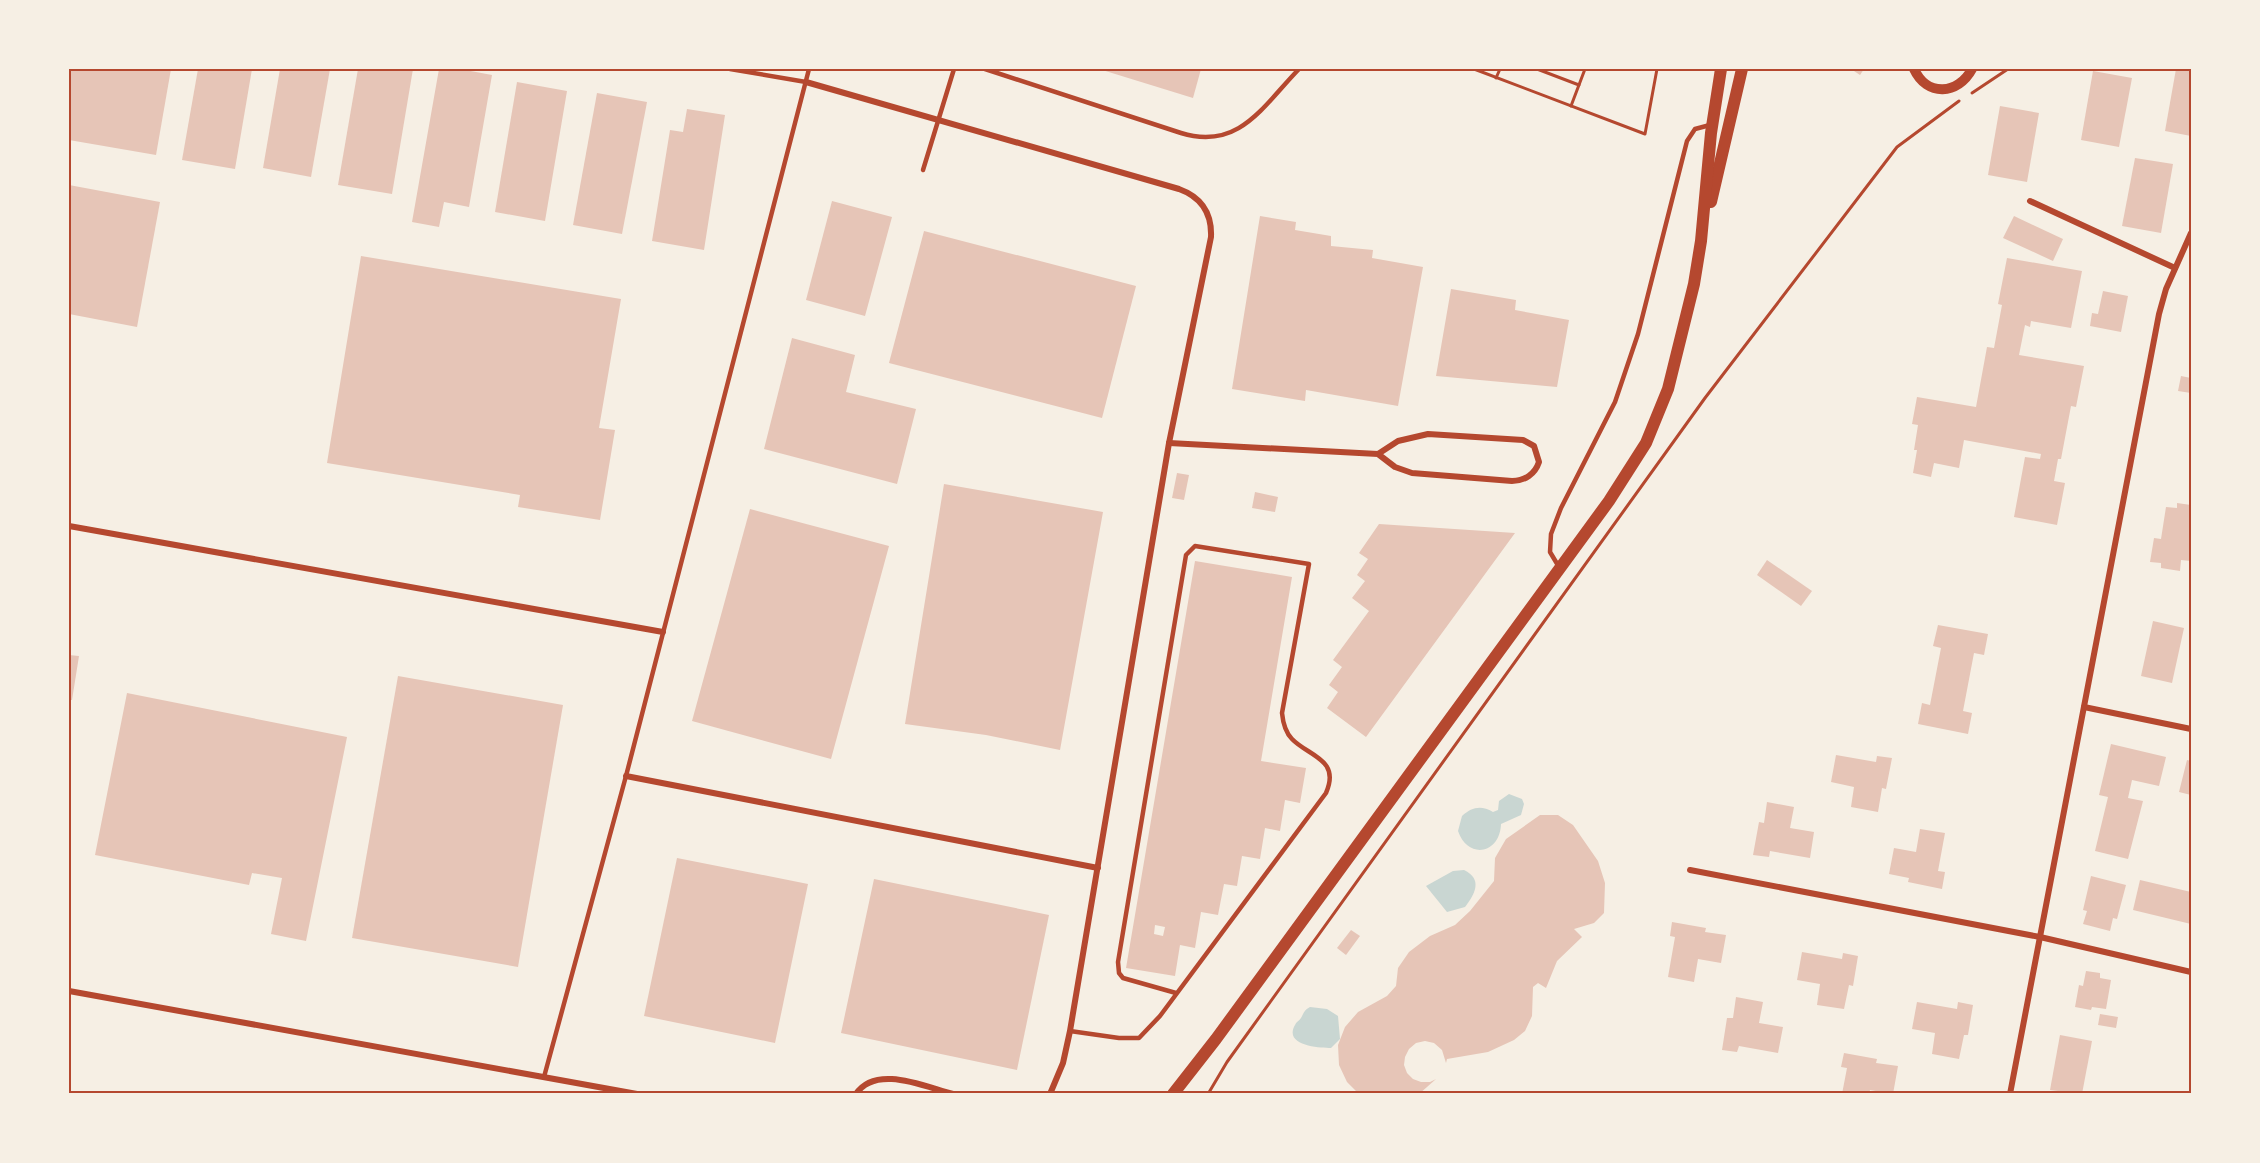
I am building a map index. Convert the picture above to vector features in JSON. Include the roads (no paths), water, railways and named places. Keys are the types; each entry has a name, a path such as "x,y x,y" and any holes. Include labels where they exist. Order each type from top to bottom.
{"main road":[{"path":"1701,241 1712,124 1721,69"},
{"path":"1173,1094 1216,1039 1625,478 1655,422 1668,389 1742,69"},
{"path":"1180,1094 1216,1039"}],"street":[{"path":"1914,69 1920,80 1939,89 1949,89 1959,85 1972,69"},
{"path":"806,82 1179,189 1188,192 1204,206 1210,216 1211,237 1169,443 1070,1031 1063,1063 1050,1094"},
{"path":"2030,201 2175,268"},
{"path":"2010,1094 2159,314 2175,268 2191,234"},
{"path":"1169,443 1378,454 1395,467 1412,473 1512,481 1530,476 1539,462 1534,446 1523,440 1435,434 1398,441 1378,454"},
{"path":"69,526 663,632"},
{"path":"2084,707 2191,729"},
{"path":"626,776 1098,868"},
{"path":"1690,870 2040,937 2191,972"},
{"path":"69,991 637,1094"},
{"path":"856,1094 860,1087 867,1083 886,1078 953,1094"}],"lane":[{"path":"730,69 806,82"},
{"path":"544,1077 626,776 809,69"},
{"path":"923,170 954,69"},
{"path":"985,69 1202,138 1220,137 1247,124 1299,69"},
{"path":"1561,568 1550,552 1554,521 1616,402 1638,334 1687,141 1695,129 1712,124"},
{"path":"1070,1031 1119,1038 1139,1038 1161,1016 1329,788 1329,776 1325,765 1318,756 1291,739 1284,728 1282,713 1309,564 1195,546 1186,555 1118,962 1119,973 1123,978 1176,993"}]}
